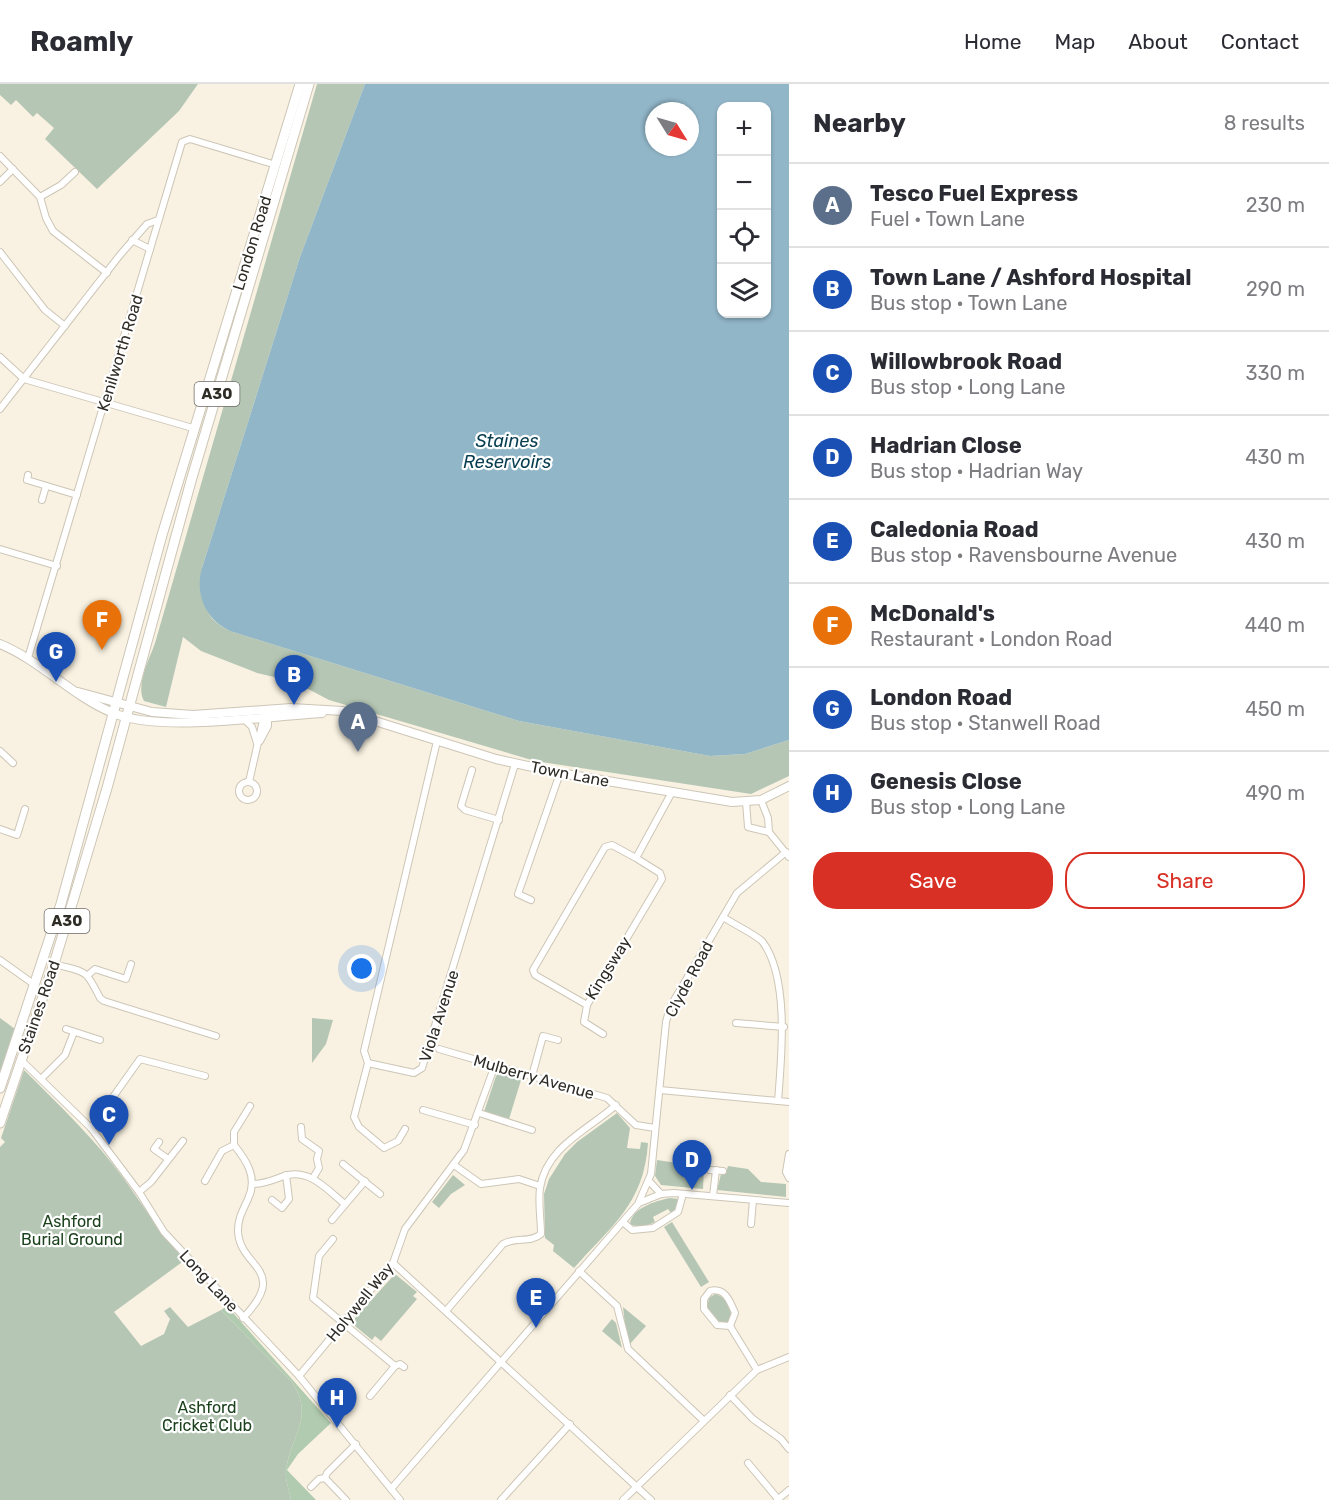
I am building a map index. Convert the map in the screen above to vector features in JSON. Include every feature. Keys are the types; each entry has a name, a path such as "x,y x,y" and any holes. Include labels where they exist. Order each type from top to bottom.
{"highway":[{"name":"London Road","path":"114,714 162,535 300,84"},
{"name":"A30","path":"127,718 191,481 309,84"},
{"name":"Staines Road","path":"0,1088 36,986 114,714"},
{"name":"Staines Road","path":"0,1123 54,964 127,718"}],"main road":[{"name":"Town Lane","path":"0,644 28,658 86,700 127,718 193,722 244,719 266,715"},
{"name":"Town Lane","path":"78,692 152,712 192,715 322,713 353,715 516,764 672,792 746,802 761,800 789,786"}],"street":[{"name":"Kenilworth Road","path":"28,658 180,147 186,139 276,165"},
{"path":"0,156 40,197 46,218 53,231 106,273"},
{"path":"0,182 13,169"},
{"path":"40,197 61,185 75,172"},
{"path":"0,409 132,240 147,224 158,220"},
{"path":"132,240 150,249"},
{"path":"0,252 45,309 65,326"},
{"path":"0,357 24,379 196,429"},
{"path":"28,475 27,480 77,495"},
{"path":"42,500 46,486"},
{"path":"0,549 57,566"},
{"path":"249,782 257,746 268,726 266,715"},
{"path":"244,719 252,727 257,746"},
{"path":"384,1148 359,1127 354,1117 368,1063 364,1051 437,741"},
{"path":"0,751 13,763"},
{"name":"Viola Avenue","path":"368,1063 414,1073 422,1068 516,764"},
{"path":"472,770 461,806 465,810 499,820"},
{"path":"531,900 518,894 560,773"},
{"path":"636,858 672,792"},
{"path":"761,800 768,818 769,832 787,854"},
{"path":"746,802 748,827 769,832"},
{"path":"0,829 17,835 26,809"},
{"name":"Kingsway","path":"612,845 636,858 660,873 662,879 586,1005 535,975 533,970 605,846 612,845"},
{"name":"Clyde Road","path":"638,1204 649,1180 666,1022 670,1007 737,893 787,854"},
{"path":"723,917 762,941 782,967 788,992 778,1101"},
{"path":"0,960 36,986"},
{"path":"54,964 88,975 100,998 104,1001 216,1036"},
{"path":"88,975 95,969 126,979 131,964"},
{"path":"586,1005 584,1022 603,1034"},
{"path":"736,1023 784,1028"},
{"path":"66,1029 100,1040"},
{"path":"42,1078 65,1055 74,1032"},
{"path":"532,1076 543,1036 558,1040"},
{"name":"Mulberry Avenue","path":"440,1049 607,1098 636,1125 655,1128"},
{"path":"91,1128 140,1059 205,1076"},
{"name":"Long Lane","path":"21,1060 91,1128 139,1192 164,1232 299,1376 400,1500"},
{"name":"Holywell Way","path":"299,1376 393,1263 405,1229 454,1165 479,1113 495,1065"},
{"path":"660,1090 789,1102"},
{"path":"446,1311 503,1244 510,1240 536,1238 541,1234 538,1209 540,1186 545,1171 559,1149 616,1105"},
{"path":"243,1318 258,1302 262,1291 259,1268 242,1247 238,1232 240,1215 250,1197 253,1184 248,1164 234,1145 234,1132 250,1106"},
{"path":"423,1110 474,1125"},
{"path":"479,1113 532,1130"},
{"path":"301,1127 302,1139 319,1151 317,1160 319,1168 313,1178"},
{"path":"380,1155 384,1148 398,1141 405,1129"},
{"path":"139,1192 152,1182 183,1141"},
{"path":"159,1142 154,1149 168,1159"},
{"path":"205,1181 222,1151 234,1145"},
{"path":"789,1154 786,1171 789,1178"},
{"path":"343,1164 380,1194"},
{"path":"454,1165 481,1184 519,1179 540,1186"},
{"path":"713,1196 716,1170"},
{"path":"253,1184 263,1184 286,1175 306,1175 345,1204"},
{"path":"276,1216 289,1199 286,1175"},
{"path":"649,1180 661,1194"},
{"path":"332,1220 364,1181"},
{"path":"391,1489 638,1204 661,1194 789,1203"},
{"path":"622,1222 632,1230 653,1228 678,1212 683,1194"},
{"path":"272,1200 282,1208"},
{"path":"751,1224 753,1200"},
{"path":"333,1239 319,1256 313,1298 345,1322 395,1366"},
{"path":"393,1263 651,1500"},
{"path":"579,1271 617,1306 628,1349 704,1420"},
{"path":"715,1290 727,1295 735,1313 730,1326 717,1325 709,1316 703,1304 707,1294 715,1290"},
{"path":"730,1326 757,1370"},
{"path":"623,1500 757,1370 789,1358"},
{"path":"370,1396 395,1366 400,1364 404,1367"},
{"path":"730,1395 753,1419 781,1439 789,1449"},
{"path":"501,1500 570,1425"},
{"path":"325,1478 327,1473 356,1444"},
{"path":"747,1463 778,1500 789,1490"},
{"path":"748,1478 755,1472"},
{"path":"311,1487 319,1479 325,1478"},
{"path":"325,1478 346,1500 353,1500"}],"green space":[{"path":"0,84 198,84 179,111 97,189 45,139 54,128 37,113 33,117 16,100 11,105 0,95"},
{"path":"317,84 365,84 300,257 202,568 204,598 209,614 222,627 233,632 519,721 710,756 745,754 789,740 789,776 751,794 535,761 329,700 295,682 257,673 201,651 183,637 166,707 144,701 141,687 144,672 155,643"},
{"path":"0,1018 15,1029 0,1072"},
{"path":"312,1018 333,1020 326,1044 312,1063"},
{"path":"24,1070 101,1150 185,1260 114,1312 141,1346 164,1334 170,1319 164,1311 170,1307 188,1327 221,1310 292,1382 302,1406 299,1427 286,1472 291,1500 0,1500 0,1147 5,1142 1,1138"},
{"path":"504,1070 522,1077 509,1119 484,1112 496,1076"},
{"path":"617,1113 630,1128 627,1148 640,1149 641,1142 648,1143 645,1164 633,1198 624,1212 574,1268 553,1251 554,1245 545,1238 544,1194 549,1179 565,1154 577,1142"},
{"path":"657,1160 704,1167 703,1189 661,1185 655,1176"},
{"path":"728,1166 748,1169 761,1182 786,1184 786,1197 717,1190 721,1174 726,1173"},
{"path":"453,1175 465,1185 451,1194 439,1208 432,1202"},
{"path":"670,1198 679,1199 676,1211 671,1213 668,1209 653,1217 655,1222 649,1225 630,1224 632,1218 640,1210 651,1203"},
{"path":"672,1222 709,1282 701,1287 664,1227"},
{"path":"395,1274 417,1292 413,1296 417,1299 381,1341 375,1336 372,1340 355,1326 355,1318"},
{"path":"715,1294 724,1298 730,1306 732,1315 729,1324 719,1323 707,1308 709,1298"},
{"path":"227,1306 331,1423 298,1454 287,1470 316,1500 291,1500 286,1479 288,1460 301,1417 302,1406 299,1395 292,1382 221,1310"},
{"path":"623,1307 646,1326 630,1344 626,1335"},
{"path":"612,1319 616,1323 622,1348 602,1331"}],"water":[{"name":"Staines Reservoirs","path":"365,84 789,84 789,740 745,754 710,756 519,721 233,632 216,622 205,606 200,588 202,568 300,257"}],"place":[{"name":"McDonald's","path":"102,650"},
{"name":"London Road","path":"56,682"},
{"name":"Town Lane / Ashford Hospital","path":"294,705"},
{"name":"Tesco Fuel Express","path":"358,752"},
{"name":"Willowbrook Road","path":"109,1145"},
{"name":"Hadrian Close","path":"692,1190"},
{"name":"Caledonia Road","path":"536,1328"},
{"name":"Genesis Close","path":"337,1428"}],"park label":[{"name":"Ashford Burial Ground","path":"72,1230"},
{"name":"Ashford Cricket Club","path":"207,1416"}]}
